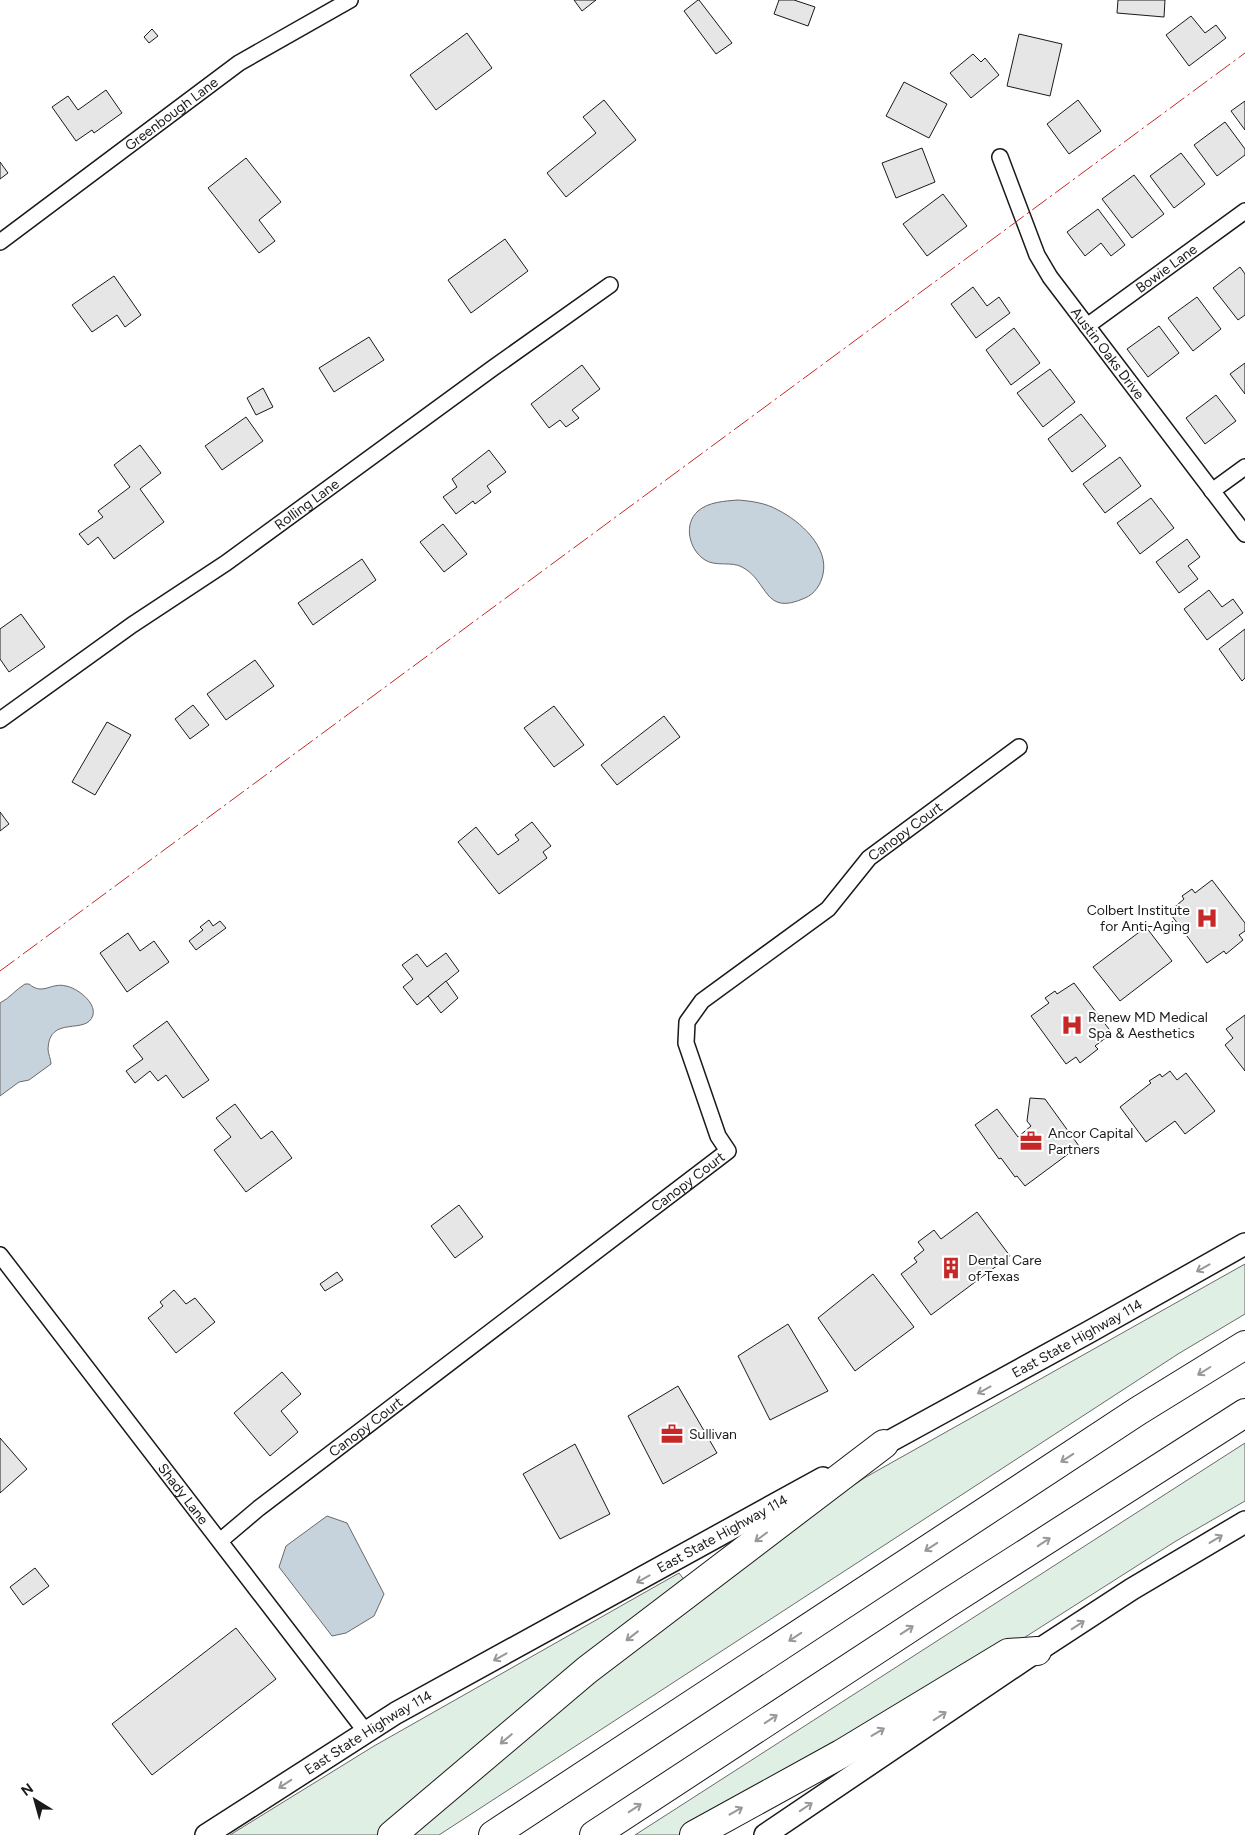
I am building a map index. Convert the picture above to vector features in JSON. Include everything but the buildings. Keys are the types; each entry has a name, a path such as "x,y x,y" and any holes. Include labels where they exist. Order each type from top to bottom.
{"highway":[{"path":"493,1835 1130,1417 1245,1345"},
{"path":"594,1835 1245,1413"},
{"path":"392,1835 587,1670 884,1444"},
{"path":"694,1835 841,1754 1008,1654 1037,1651"}],"main road":[{"name":"East State Highway 114","path":"206,1835 396,1714 654,1573 1245,1244"},
{"path":"765,1835 1132,1589 1245,1522"}],"street":[{"name":"Greenbough Lane","path":"0,242 240,63 350,0"},
{"name":"Austin Oaks Drive","path":"1000,157 1037,255 1050,277 1245,534"},
{"name":"Bowie Lane","path":"1087,326 1245,210"},
{"name":"Rolling Lane","path":"0,720 132,625 226,563 610,284"},
{"path":"1212,491 1245,467"},
{"name":"Canopy Court","path":"220,1541 259,1508 728,1151 718,1136 686,1043 687,1022 702,1001 828,909 869,858 1018,748"},
{"name":"Shady Lane","path":"0,1255 366,1732"}],"green space":[{"path":"1245,1264 1245,1314 1178,1354 439,1835 403,1835 494,1758 840,1494 866,1477"},
{"path":"1245,1443 1245,1501 1176,1541 975,1669 682,1835 635,1835"},
{"path":"679,1573 685,1581 377,1835 230,1835 374,1746"}],"shaded area":[{"path":"738,500 769,506 795,521 811,536 822,554 824,564 821,581 812,594 791,603 781,603 768,595 751,573 742,567 733,564 709,562 699,556 690,537 689,530 693,516 702,508 712,504"},
{"path":"25,984 39,989 61,985 70,987 85,996 92,1005 93,1015 84,1024 61,1028 55,1032 50,1038 48,1049 51,1064 29,1080 19,1082 0,1096 0,1003"},
{"path":"327,1516 347,1523 384,1594 374,1616 346,1633 332,1636 279,1567 286,1546"}],"power":[{"path":"0,971 1245,53"}],"place":[{"name":"Colbert Institute for Anti-Aging","path":"1207,918"},
{"name":"Renew MD Medical Spa & Aesthetics","path":"1072,1025"},
{"name":"Ancor Capital Partners","path":"1031,1141"},
{"name":"Dental Care of Texas","path":"951,1268"},
{"name":"Sullivan","path":"672,1434"}]}
